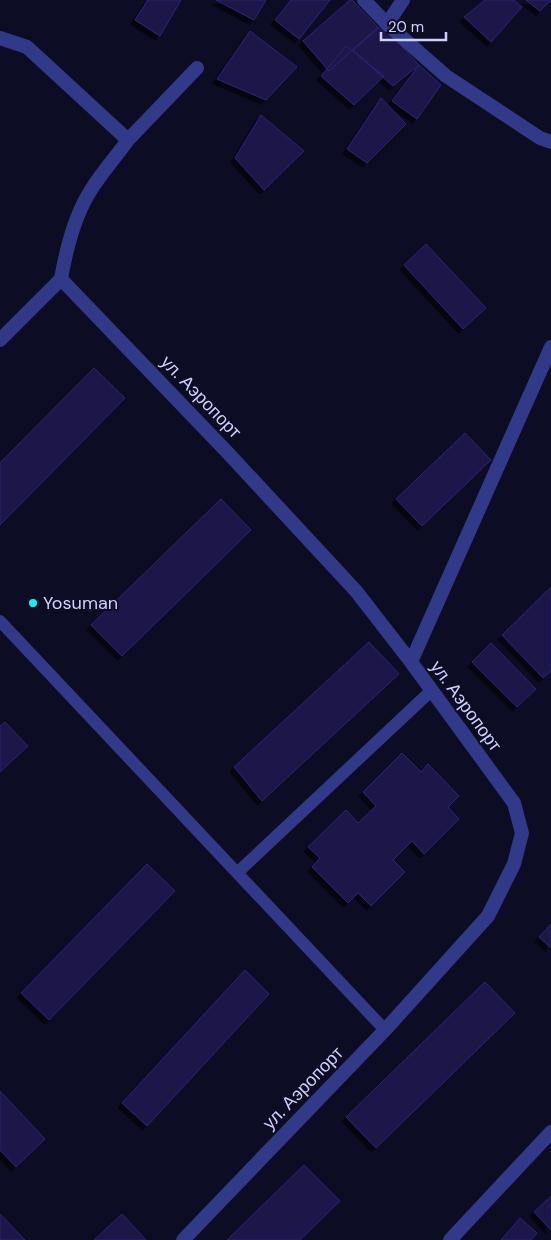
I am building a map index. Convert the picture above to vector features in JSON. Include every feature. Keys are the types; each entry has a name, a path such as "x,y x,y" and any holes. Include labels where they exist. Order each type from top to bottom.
{"street":[{"path":"364,0 387,24 446,76 540,138 551,142"},
{"path":"387,24 403,0"},
{"path":"0,38 27,47 128,140"},
{"path":"0,340 61,279 65,254 90,191 128,140 197,68"},
{"name":"ул. Аэропорт","path":"61,279 228,453 356,591 432,690 514,803 522,833 514,864 488,916 385,1030 183,1240"},
{"path":"411,662 551,347"},
{"path":"450,1240 550,1136"}],"lane":[{"path":"0,620 385,1030"},
{"path":"237,873 432,690"}],"building":[{"path":"148,0 181,0 160,36 135,20"},
{"path":"216,0 266,0 254,20"},
{"path":"291,0 330,0 299,39 275,20"},
{"path":"350,0 378,27 329,71 303,41"},
{"path":"485,0 514,0 522,7 491,42 464,17"},
{"path":"526,0 551,0 540,11"},
{"path":"382,25 419,65 393,86 353,50"},
{"path":"250,31 297,67 266,100 217,79"},
{"path":"346,46 384,76 354,105 321,76"},
{"path":"419,65 441,85 417,119 392,101"},
{"path":"381,98 406,124 367,163 347,149"},
{"path":"261,115 304,151 264,190 235,158"},
{"path":"426,244 486,308 463,329 404,265"},
{"path":"94,368 125,398 0,525 0,463"},
{"path":"465,433 491,460 422,526 396,499"},
{"path":"221,499 251,530 122,656 91,625"},
{"path":"551,587 551,671 543,678 502,635"},
{"path":"369,642 399,674 262,801 234,767"},
{"path":"491,643 536,689 517,707 472,662"},
{"path":"5,722 28,746 0,772 0,726"},
{"path":"402,753 421,772 428,764 459,796 448,807 459,819 424,854 412,841 393,860 405,872 371,906 358,893 348,903 312,867 320,858 308,847 346,810 358,823 376,806 363,792"},
{"path":"147,864 175,891 49,1020 21,993"},
{"path":"551,924 551,948 539,937"},
{"path":"245,970 269,994 147,1126 122,1103"},
{"path":"485,982 515,1013 376,1148 346,1117"},
{"path":"0,1091 45,1139 16,1167 0,1150"},
{"path":"304,1165 340,1201 300,1240 227,1240"},
{"path":"551,1196 551,1230 534,1212"},
{"path":"0,1214 25,1240 0,1240"},
{"path":"122,1214 146,1240 94,1240"},
{"path":"520,1218 537,1233 531,1240 501,1240"}],"place":[{"name":"Yosuman","path":"33,603"}]}
